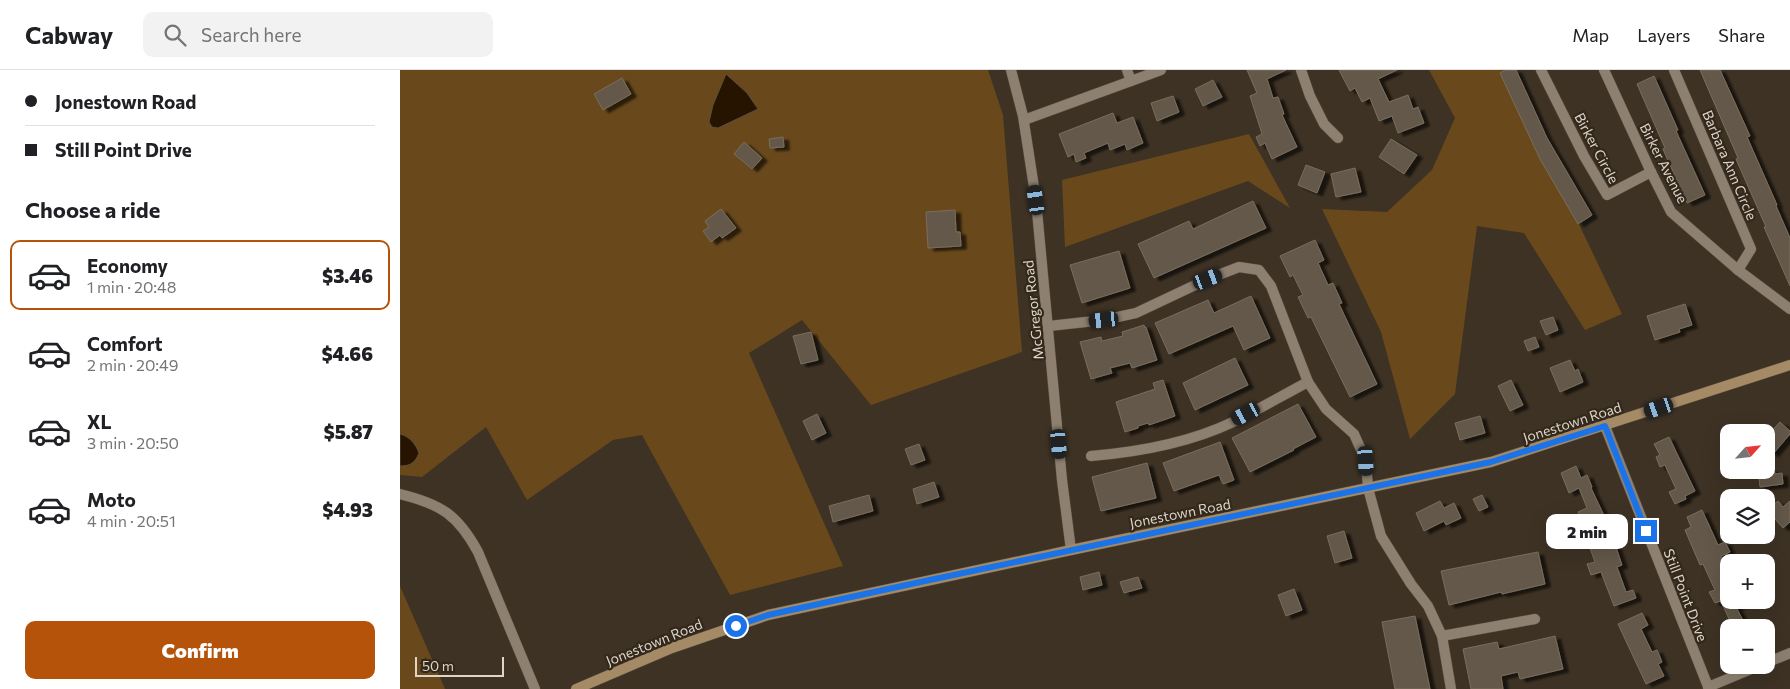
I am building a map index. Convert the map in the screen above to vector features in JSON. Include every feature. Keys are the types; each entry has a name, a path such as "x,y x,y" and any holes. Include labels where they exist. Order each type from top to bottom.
{"main road":[{"name":"Jonestown Road","path":"576,689 672,648 768,615 1491,462 1790,366"}],"street":[{"name":"McGregor Road","path":"1011,70 1024,120 1036,200 1062,480 1071,550"},
{"path":"1127,70 1131,81"},
{"path":"1024,120 1161,70"},
{"path":"1302,70 1310,96 1324,124 1338,138"},
{"name":"Birker Circle","path":"1541,70 1584,156 1607,195 1651,172"},
{"name":"Birker Avenue","path":"1604,70 1671,212 1738,270 1790,309"},
{"name":"Barbara Ann Circle","path":"1674,70 1751,249 1738,270"},
{"path":"1049,326 1104,320 1136,313 1208,279 1239,267 1259,270 1271,286 1308,382 1326,409 1354,434 1366,461 1368,488 1380,536 1411,584 1428,606 1442,636 1451,689"},
{"path":"1091,456 1115,454 1176,443 1231,423 1308,382"},
{"name":"Still Point Drive","path":"1605,426 1708,688"},
{"path":"400,494 436,506 458,521 468,534 478,552 535,689"},
{"path":"1442,636 1535,619"},
{"path":"1775,659 1790,653"},
{"path":"1708,688 1740,674"}],"shaded area":[{"path":"400,70 988,70 1003,115 1022,352 871,405 802,320 749,353 843,566 730,595 642,435 613,440 527,500 486,427 422,477 400,475"},
{"path":"1429,70 1505,70 1622,314 1585,330 1524,233 1477,226 1455,394 1410,439 1381,332 1322,209 1387,212 1432,170 1455,118"},
{"path":"726,74 747,93 758,109 718,128 712,127 709,122 713,105"},
{"path":"1249,134 1290,208 1248,181 1065,247 1062,180"},
{"path":"400,434 412,441 419,453 414,462 400,466"},
{"path":"400,586 445,689 400,689"}],"building":[{"path":"1247,70 1286,70 1267,79 1273,98 1278,97 1284,114 1282,115 1297,147 1272,159 1265,143 1260,146 1256,137 1262,134 1250,96 1257,93"},
{"path":"1339,70 1397,70 1378,79 1389,102 1408,95 1413,109 1418,107 1424,123 1398,133 1392,116 1379,121 1370,98 1362,102 1355,88 1350,91"},
{"path":"1506,70 1516,70 1547,138 1592,215 1578,224 1540,159 1500,73"},
{"path":"1700,70 1720,70 1750,136 1747,137 1790,238 1790,286 1764,227 1766,227"},
{"path":"1654,76 1705,195 1687,203 1637,84"},
{"path":"622,78 631,94 603,110 594,94"},
{"path":"1213,80 1222,97 1203,106 1195,89"},
{"path":"1173,96 1179,112 1157,121 1151,103"},
{"path":"1113,113 1117,123 1133,117 1143,143 1127,150 1125,144 1110,150 1108,143 1084,153 1086,158 1076,162 1074,154 1068,157 1059,134"},
{"path":"783,137 784,147 770,148 769,139"},
{"path":"1391,139 1417,155 1404,174 1379,157"},
{"path":"744,142 762,158 752,169 734,154"},
{"path":"1306,165 1325,172 1317,193 1298,185"},
{"path":"1355,168 1361,192 1336,197 1331,174"},
{"path":"1253,201 1266,228 1154,278 1138,244 1189,221 1193,229"},
{"path":"721,209 736,228 722,238 720,235 711,242 703,231 709,227 705,221"},
{"path":"955,210 956,232 960,232 961,246 928,248 926,212"},
{"path":"1315,240 1324,260 1318,263 1328,285 1333,283 1342,303 1339,304 1377,384 1350,397 1311,317 1308,318 1298,297 1303,295 1293,275 1290,277 1280,256"},
{"path":"1119,251 1130,288 1082,303 1070,265"},
{"path":"1251,296 1270,338 1244,350 1233,326 1169,354 1155,323 1208,300 1214,313"},
{"path":"1685,304 1692,325 1679,329 1680,332 1655,340 1647,316"},
{"path":"1553,317 1558,330 1546,335 1540,321"},
{"path":"1144,325 1157,360 1132,368 1130,363 1110,368 1112,373 1091,379 1080,342 1101,337 1102,341 1123,336 1122,332"},
{"path":"811,332 818,360 801,364 793,336"},
{"path":"1535,337 1539,347 1528,351 1524,341"},
{"path":"1235,358 1248,385 1195,410 1183,383"},
{"path":"1570,360 1575,371 1578,369 1583,382 1560,392 1550,368"},
{"path":"1163,380 1175,416 1149,425 1148,423 1138,426 1138,428 1125,432 1116,402 1155,389 1153,383"},
{"path":"1511,380 1523,405 1510,411 1498,386"},
{"path":"1298,404 1316,437 1250,472 1232,438"},
{"path":"817,414 826,433 812,440 803,421"},
{"path":"1480,416 1485,433 1460,440 1455,423"},
{"path":"1780,422 1790,431 1790,434 1775,452 1775,427"},
{"path":"1669,437 1695,491 1685,496 1686,499 1675,504 1669,492 1676,489 1665,465 1660,467 1656,457 1660,455 1654,444"},
{"path":"1220,442 1234,480 1223,484 1219,475 1174,491 1163,463"},
{"path":"919,444 925,460 911,465 905,449"},
{"path":"1147,463 1156,498 1101,511 1092,477"},
{"path":"1576,466 1581,478 1587,475 1608,524 1622,565 1617,567 1626,592 1633,590 1636,598 1614,606 1601,572 1591,575 1587,564 1595,562 1590,548 1595,546 1578,512 1587,508 1579,488 1569,493 1561,473"},
{"path":"1782,473 1783,484 1760,487 1759,479 1775,479 1775,474"},
{"path":"934,482 939,497 917,504 913,489"},
{"path":"869,495 873,511 833,522 829,506"},
{"path":"1482,495 1488,507 1479,511 1473,499"},
{"path":"1440,501 1444,508 1454,503 1461,518 1446,525 1444,521 1424,531 1416,513"},
{"path":"1778,501 1783,507 1790,501 1790,522 1783,528 1775,519 1775,503"},
{"path":"1702,510 1718,545 1726,544 1730,552 1720,554 1720,601 1715,603 1709,592 1715,590 1703,564 1700,565 1685,530 1691,527 1687,517"},
{"path":"1344,531 1352,558 1335,563 1327,536"},
{"path":"1538,552 1545,584 1502,594 1501,592 1449,605 1441,571"},
{"path":"1099,572 1102,585 1083,590 1080,577"},
{"path":"1138,577 1142,588 1124,593 1120,582"},
{"path":"1294,589 1302,610 1286,616 1278,595"},
{"path":"1725,609 1737,609 1742,619 1729,619"},
{"path":"1642,613 1648,625 1641,629 1652,652 1657,650 1662,662 1658,664 1664,676 1646,684 1618,624"},
{"path":"1415,616 1430,689 1395,689 1382,622"},
{"path":"1555,636 1563,669 1520,679 1518,672 1501,676 1503,689 1471,689 1463,649 1497,642 1499,649"}],"route":[{"path":"736,626 768,615 1491,462 1605,426 1646,531"}]}
